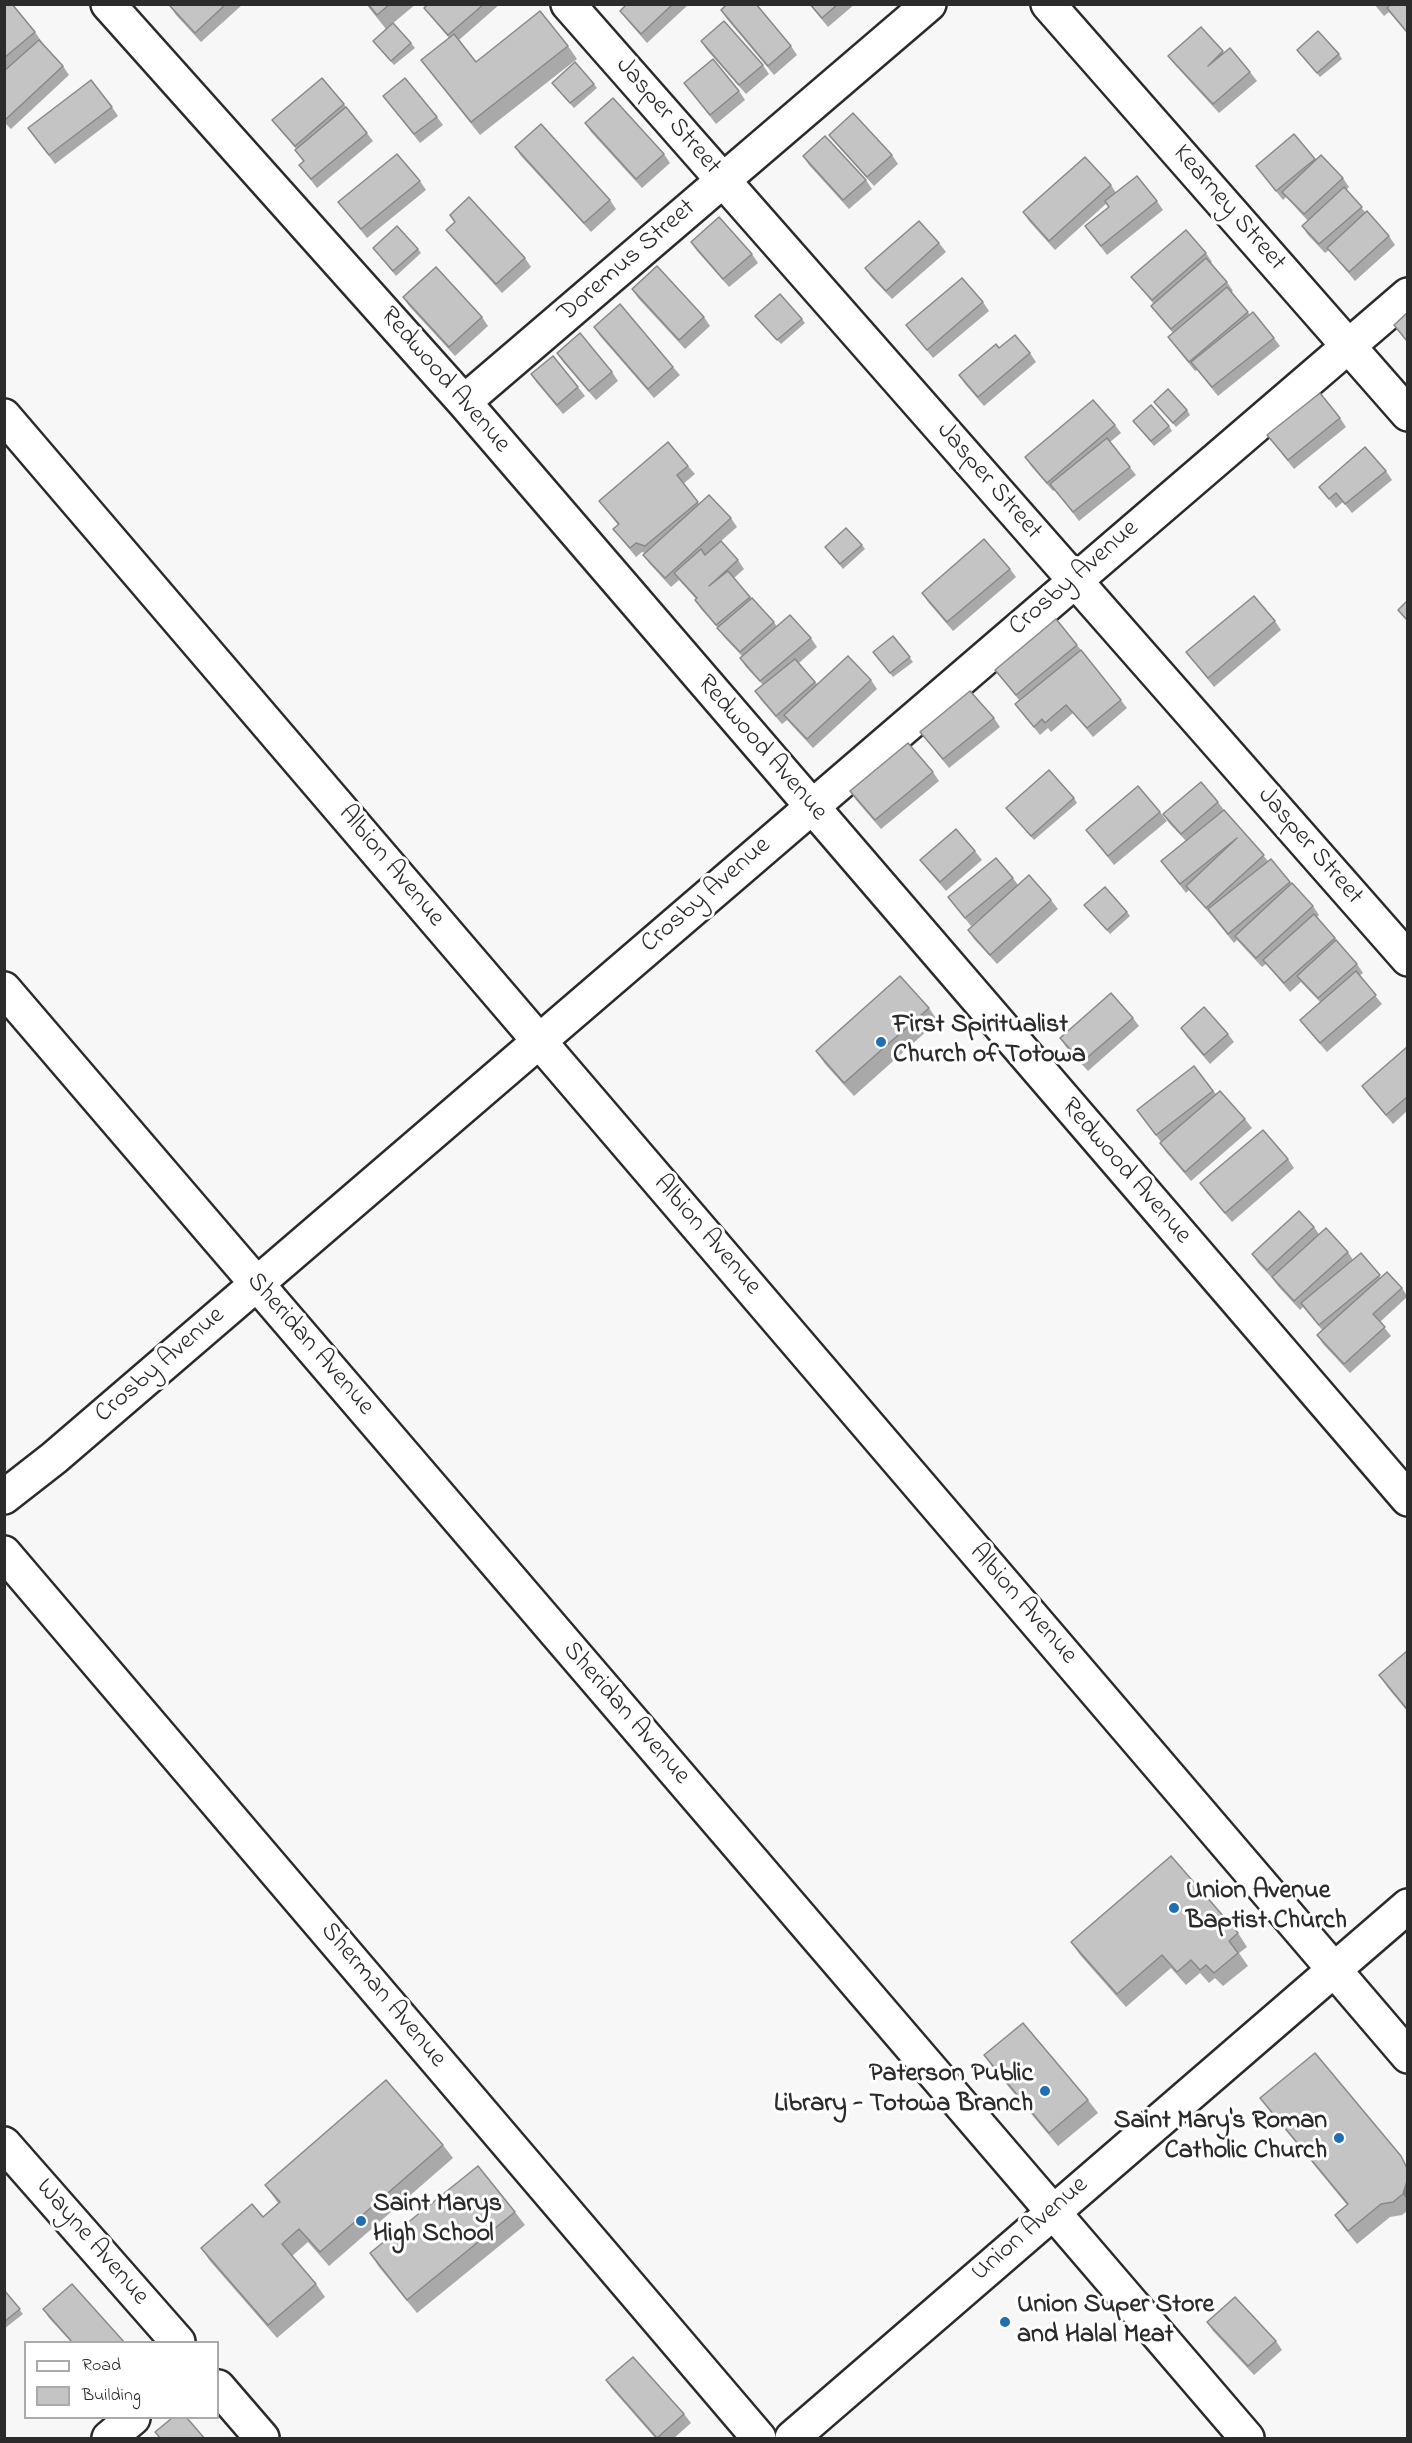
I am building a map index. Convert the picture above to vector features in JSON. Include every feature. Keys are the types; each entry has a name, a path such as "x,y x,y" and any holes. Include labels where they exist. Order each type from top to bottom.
{"street":[{"name":"Redwood Avenue","path":"108,4 464,402 1407,1500"},
{"name":"Jasper Street","path":"568,4 1407,959"},
{"name":"Doremus Street","path":"464,402 929,4"},
{"name":"Kearney Street","path":"1048,4 1407,414"},
{"name":"Crosby Avenue","path":"4,1497 54,1458 1407,295"},
{"name":"Albion Avenue","path":"4,416 1407,2056"},
{"name":"Sheridan Avenue","path":"4,989 1247,2439"},
{"name":"Sherman Avenue","path":"4,1553 759,2439"},
{"name":"Union Avenue","path":"792,2439 1407,1906"},
{"name":"Wayne Avenue","path":"4,2145 176,2341"},
{"path":"219,2388 262,2439"},
{"path":"109,2439 132,2419"}],"building":[{"path":"4,4 12,4 35,32 4,58"},
{"path":"171,4 226,4 195,33 170,6"},
{"path":"368,4 390,4 377,15"},
{"path":"428,4 484,4 448,35 424,8"},
{"path":"627,4 673,4 641,34 620,11"},
{"path":"727,4 756,4 791,46 768,66 721,10"},
{"path":"810,4 838,4 822,18"},
{"path":"1391,4 1407,4 1407,32 1387,8"},
{"path":"540,11 568,46 471,122 421,60 454,34 476,62"},
{"path":"724,21 763,65 739,85 701,41"},
{"path":"393,23 411,43 391,61 373,41"},
{"path":"1201,27 1223,51 1208,66 1230,48 1250,72 1213,104 1168,56"},
{"path":"1318,31 1339,54 1317,73 1297,50"},
{"path":"39,40 63,66 5,120 4,71"},
{"path":"713,59 739,91 710,115 684,83"},
{"path":"575,62 594,84 570,103 552,83"},
{"path":"322,78 344,104 295,146 272,120"},
{"path":"405,78 437,117 414,134 383,96"},
{"path":"91,80 112,107 49,155 28,128"},
{"path":"613,98 664,154 636,179 585,123"},
{"path":"346,107 367,133 311,179 299,165 304,161 295,150"},
{"path":"853,113 892,155 867,177 829,135"},
{"path":"541,124 610,200 584,223 515,147"},
{"path":"1294,134 1315,159 1276,191 1256,166"},
{"path":"825,136 866,180 843,200 803,156"},
{"path":"397,154 420,181 361,229 338,202"},
{"path":"1321,155 1343,178 1304,214 1282,192"},
{"path":"1085,157 1111,185 1049,241 1023,212"},
{"path":"1137,176 1157,201 1101,246 1085,226 1109,207 1105,201"},
{"path":"1344,187 1362,207 1319,244 1302,226"},
{"path":"469,197 525,258 496,284 446,230 455,222 450,215"},
{"path":"1367,211 1389,236 1349,272 1327,248"},
{"path":"719,217 752,254 723,279 691,242"},
{"path":"919,221 939,243 886,291 865,268"},
{"path":"397,226 418,249 393,271 373,248"},
{"path":"1186,230 1206,253 1152,300 1131,277"},
{"path":"1206,258 1227,282 1171,329 1151,306"},
{"path":"657,266 704,317 679,340 632,289"},
{"path":"436,267 482,317 449,347 403,297"},
{"path":"962,278 983,302 927,350 906,325"},
{"path":"1227,287 1248,312 1189,362 1168,337"},
{"path":"780,294 802,319 777,340 755,316"},
{"path":"620,304 673,367 648,389 594,327"},
{"path":"1253,312 1274,338 1212,387 1191,362"},
{"path":"1407,313 1407,341 1394,325"},
{"path":"580,333 612,372 589,391 557,353"},
{"path":"1015,335 1030,353 978,397 959,375 996,344 999,348"},
{"path":"553,356 578,387 557,405 531,374"},
{"path":"1168,389 1187,410 1173,423 1154,402"},
{"path":"1320,393 1340,418 1288,460 1267,435"},
{"path":"1093,400 1115,425 1047,483 1025,457"},
{"path":"1151,405 1169,426 1151,441 1133,421"},
{"path":"1107,438 1130,467 1073,512 1050,484"},
{"path":"668,442 688,466 677,475 698,502 645,546 636,543 630,548 613,529 619,524 599,501"},
{"path":"1365,447 1386,471 1345,504 1336,493 1329,499 1319,487"},
{"path":"709,495 731,518 665,578 643,555"},
{"path":"846,528 862,545 840,564 825,547"},
{"path":"984,539 1010,569 947,622 922,593"},
{"path":"721,541 738,560 709,586 728,571 750,597 716,625 695,600 697,598 674,573 701,549 705,555"},
{"path":"1254,596 1275,621 1208,678 1186,652"},
{"path":"752,598 774,622 740,652 717,628"},
{"path":"1407,601 1407,620 1398,610"},
{"path":"790,615 811,638 760,681 740,658"},
{"path":"1056,619 1077,645 1016,695 995,670"},
{"path":"893,636 910,657 890,673 873,652"},
{"path":"1081,650 1121,700 1087,728 1066,705 1045,723 1042,719 1034,727 1015,704"},
{"path":"848,656 871,680 807,739 784,715"},
{"path":"795,659 815,682 776,716 755,691"},
{"path":"970,691 994,718 943,759 920,732"},
{"path":"908,743 933,772 875,820 850,791"},
{"path":"1049,770 1074,798 1031,836 1006,808"},
{"path":"1201,782 1218,802 1181,834 1163,814"},
{"path":"1138,786 1160,812 1108,856 1086,830"},
{"path":"1224,810 1264,855 1206,908 1186,886 1237,838 1180,884 1161,861"},
{"path":"956,829 975,851 940,882 920,860"},
{"path":"996,858 1013,878 965,918 948,897"},
{"path":"1271,859 1290,882 1228,934 1208,909"},
{"path":"1029,875 1051,900 990,955 968,930"},
{"path":"1292,883 1313,906 1256,958 1235,936"},
{"path":"1105,887 1127,912 1107,930 1084,905"},
{"path":"1314,914 1335,938 1284,983 1263,960"},
{"path":"1336,940 1357,964 1318,998 1297,976"},
{"path":"1356,971 1376,995 1320,1043 1300,1020"},
{"name":"First Spiritualist Church of Totowa","path":"900,976 929,1008 844,1083 816,1051"},
{"path":"1111,993 1133,1018 1082,1062 1060,1038"},
{"path":"1204,1007 1228,1034 1204,1055 1181,1028"},
{"path":"1407,1047 1407,1097 1386,1115 1362,1086"},
{"path":"1194,1066 1213,1091 1156,1135 1137,1110"},
{"path":"1220,1091 1245,1119 1185,1172 1160,1143"},
{"path":"1263,1130 1288,1159 1225,1213 1200,1183"},
{"path":"1299,1211 1314,1227 1267,1270 1252,1254"},
{"path":"1326,1228 1348,1252 1294,1301 1272,1277"},
{"path":"1361,1253 1380,1275 1319,1325 1301,1303"},
{"path":"1387,1272 1402,1288 1373,1314 1385,1327 1344,1364 1317,1335"},
{"path":"1407,1651 1407,1709 1379,1675"},
{"name":"Union Avenue Baptist Church","path":"1171,1856 1238,1933 1229,1941 1238,1953 1214,1973 1206,1965 1200,1970 1191,1960 1177,1972 1162,1955 1117,1994 1071,1942"},
{"name":"Paterson Public Library - Totowa Branch","path":"1023,2023 1088,2100 1049,2133 984,2055"},
{"name":"Saint Mary's Roman Catholic Church","path":"1315,2053 1401,2156 1407,2168 1407,2181 1403,2194 1393,2202 1381,2204 1348,2231 1335,2215 1348,2204 1260,2098"},
{"path":"386,2080 443,2145 320,2252 299,2229 282,2244 316,2284 268,2325 201,2248 252,2204 263,2217 280,2202 265,2185"},
{"path":"478,2166 515,2212 407,2300 370,2253"},
{"path":"72,2284 123,2341 71,2341 43,2309"},
{"path":"4,2290 20,2309 4,2322"},
{"path":"1235,2297 1276,2341 1248,2366 1207,2322"},
{"path":"633,2357 684,2414 657,2438 606,2380"},
{"path":"171,2419 188,2419 205,2439 161,2439 155,2432"}],"place":[{"name":"First Spiritualist Church of Totowa","path":"881,1042"},
{"name":"Union Avenue Baptist Church","path":"1174,1908"},
{"name":"Paterson Public Library - Totowa Branch","path":"1045,2091"},
{"name":"Saint Mary's Roman Catholic Church","path":"1339,2138"},
{"name":"Saint Marys High School","path":"361,2221"},
{"name":"Union Super Store and Halal Meat","path":"1005,2322"}]}
